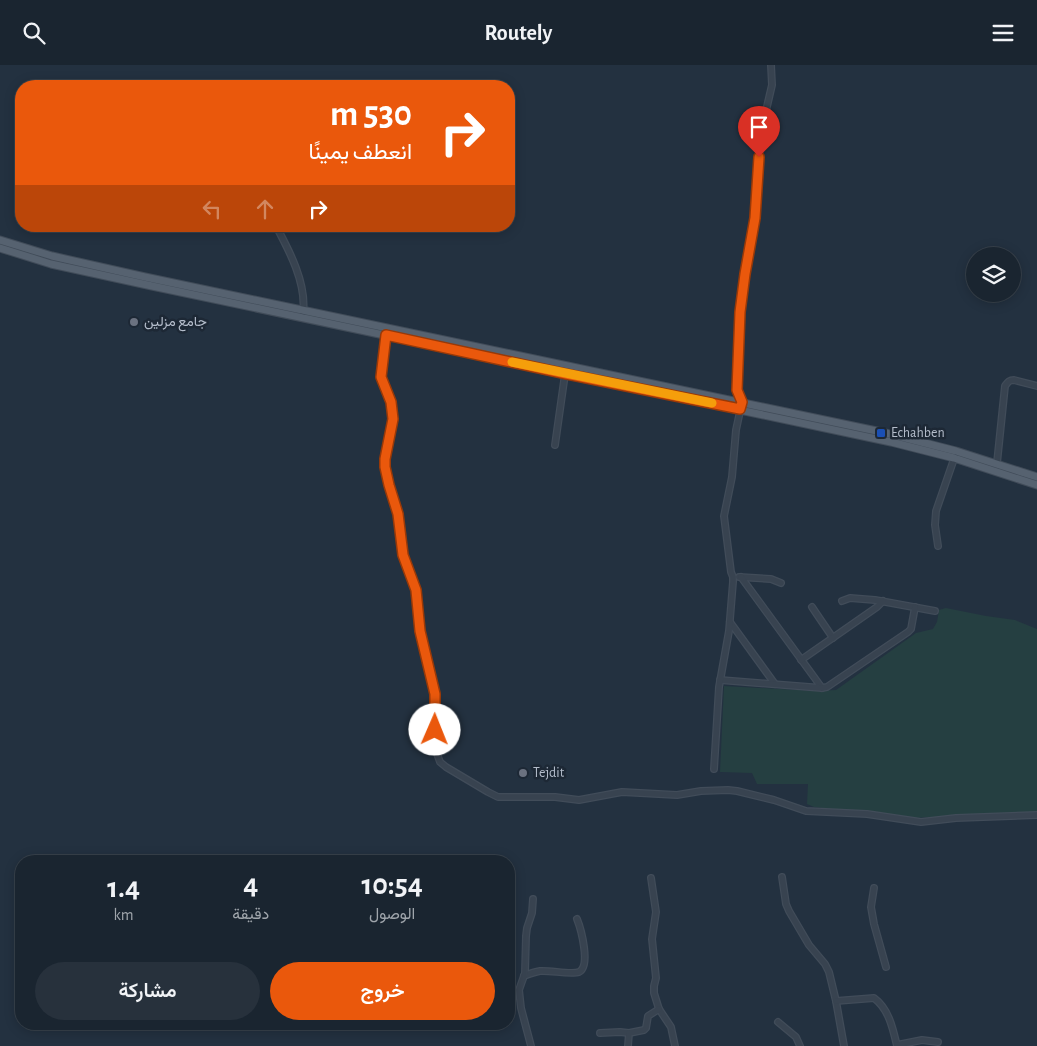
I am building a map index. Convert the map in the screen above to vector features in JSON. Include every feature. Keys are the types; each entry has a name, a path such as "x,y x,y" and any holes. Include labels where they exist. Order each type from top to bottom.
{"main road":[{"path":"0,239 52,260"},
{"path":"0,249 386,335 726,399 750,411 865,432"},
{"path":"145,280 303,309 529,362 566,374 732,407 741,406 865,432 955,455 997,463 1037,477"},
{"path":"955,455 1037,485"}],"street":[{"path":"714,769 720,680 730,622 733,577 724,516 732,477 736,430 741,406 737,390 740,312 742,288 755,218 761,132 772,85 771,65"},
{"path":"279,232 289,251 300,282 302,317"},
{"path":"386,335 381,377 391,402 393,419 385,467 398,514 403,555 416,590 420,631 435,694 436,751 440,762 446,767 488,793 498,797 555,797 579,800 622,792 669,795 728,790 774,800 806,811 867,814 921,822 956,818 1037,815"},
{"path":"555,445 566,374"},
{"path":"997,463 1008,382 1014,380 1037,386"},
{"path":"726,399 733,396 737,390"},
{"path":"732,407 738,419"},
{"path":"738,419 744,413 750,411"},
{"path":"938,547 935,525 936,511 955,455"},
{"path":"733,577 771,579 781,583"},
{"path":"741,577 822,687"},
{"path":"842,601 850,598 883,601 935,611"},
{"path":"801,660 883,601"},
{"path":"812,607 834,637"},
{"path":"720,680 827,687 908,632 911,629 915,607"},
{"path":"730,622 775,684"},
{"path":"782,877 784,895 789,911 809,945 825,964 829,972 844,1046"},
{"path":"650,878 656,912 652,939 656,978 654,986 655,997 659,1009 671,1027 675,1046"},
{"path":"874,888 871,907 886,967"},
{"path":"531,1046 519,997 519,989 524,976 526,936 532,913 533,899"},
{"path":"524,976 539,971 572,973 582,969 585,946 577,919"},
{"path":"836,1001 874,998 886,1012 897,1046 922,1040 938,1043"},
{"path":"600,1033 644,1031 648,1016 659,1009"},
{"path":"778,1022 796,1037 800,1046"},
{"path":"628,1046 629,1033"}],"green space":[{"path":"946,608 1015,620 1037,629 1037,813 912,818 814,807 807,804 808,784 757,784 752,773 720,772 724,686 817,691 836,690 916,633 933,629 937,622 939,610"}],"slow traffic":[{"path":"512,362 712,403"}],"place":[{"name":"جامع مزلين","path":"134,322"},
{"name":"Echahben","path":"881,433"},
{"name":"Tejdit","path":"523,773"}],"route":[{"path":"435,730 435,694 418,622 416,590 403,555 398,514 385,467 393,419 391,402 381,377 386,335 740,409 742,402 737,390 740,312 742,288 755,218 759,157"}]}
